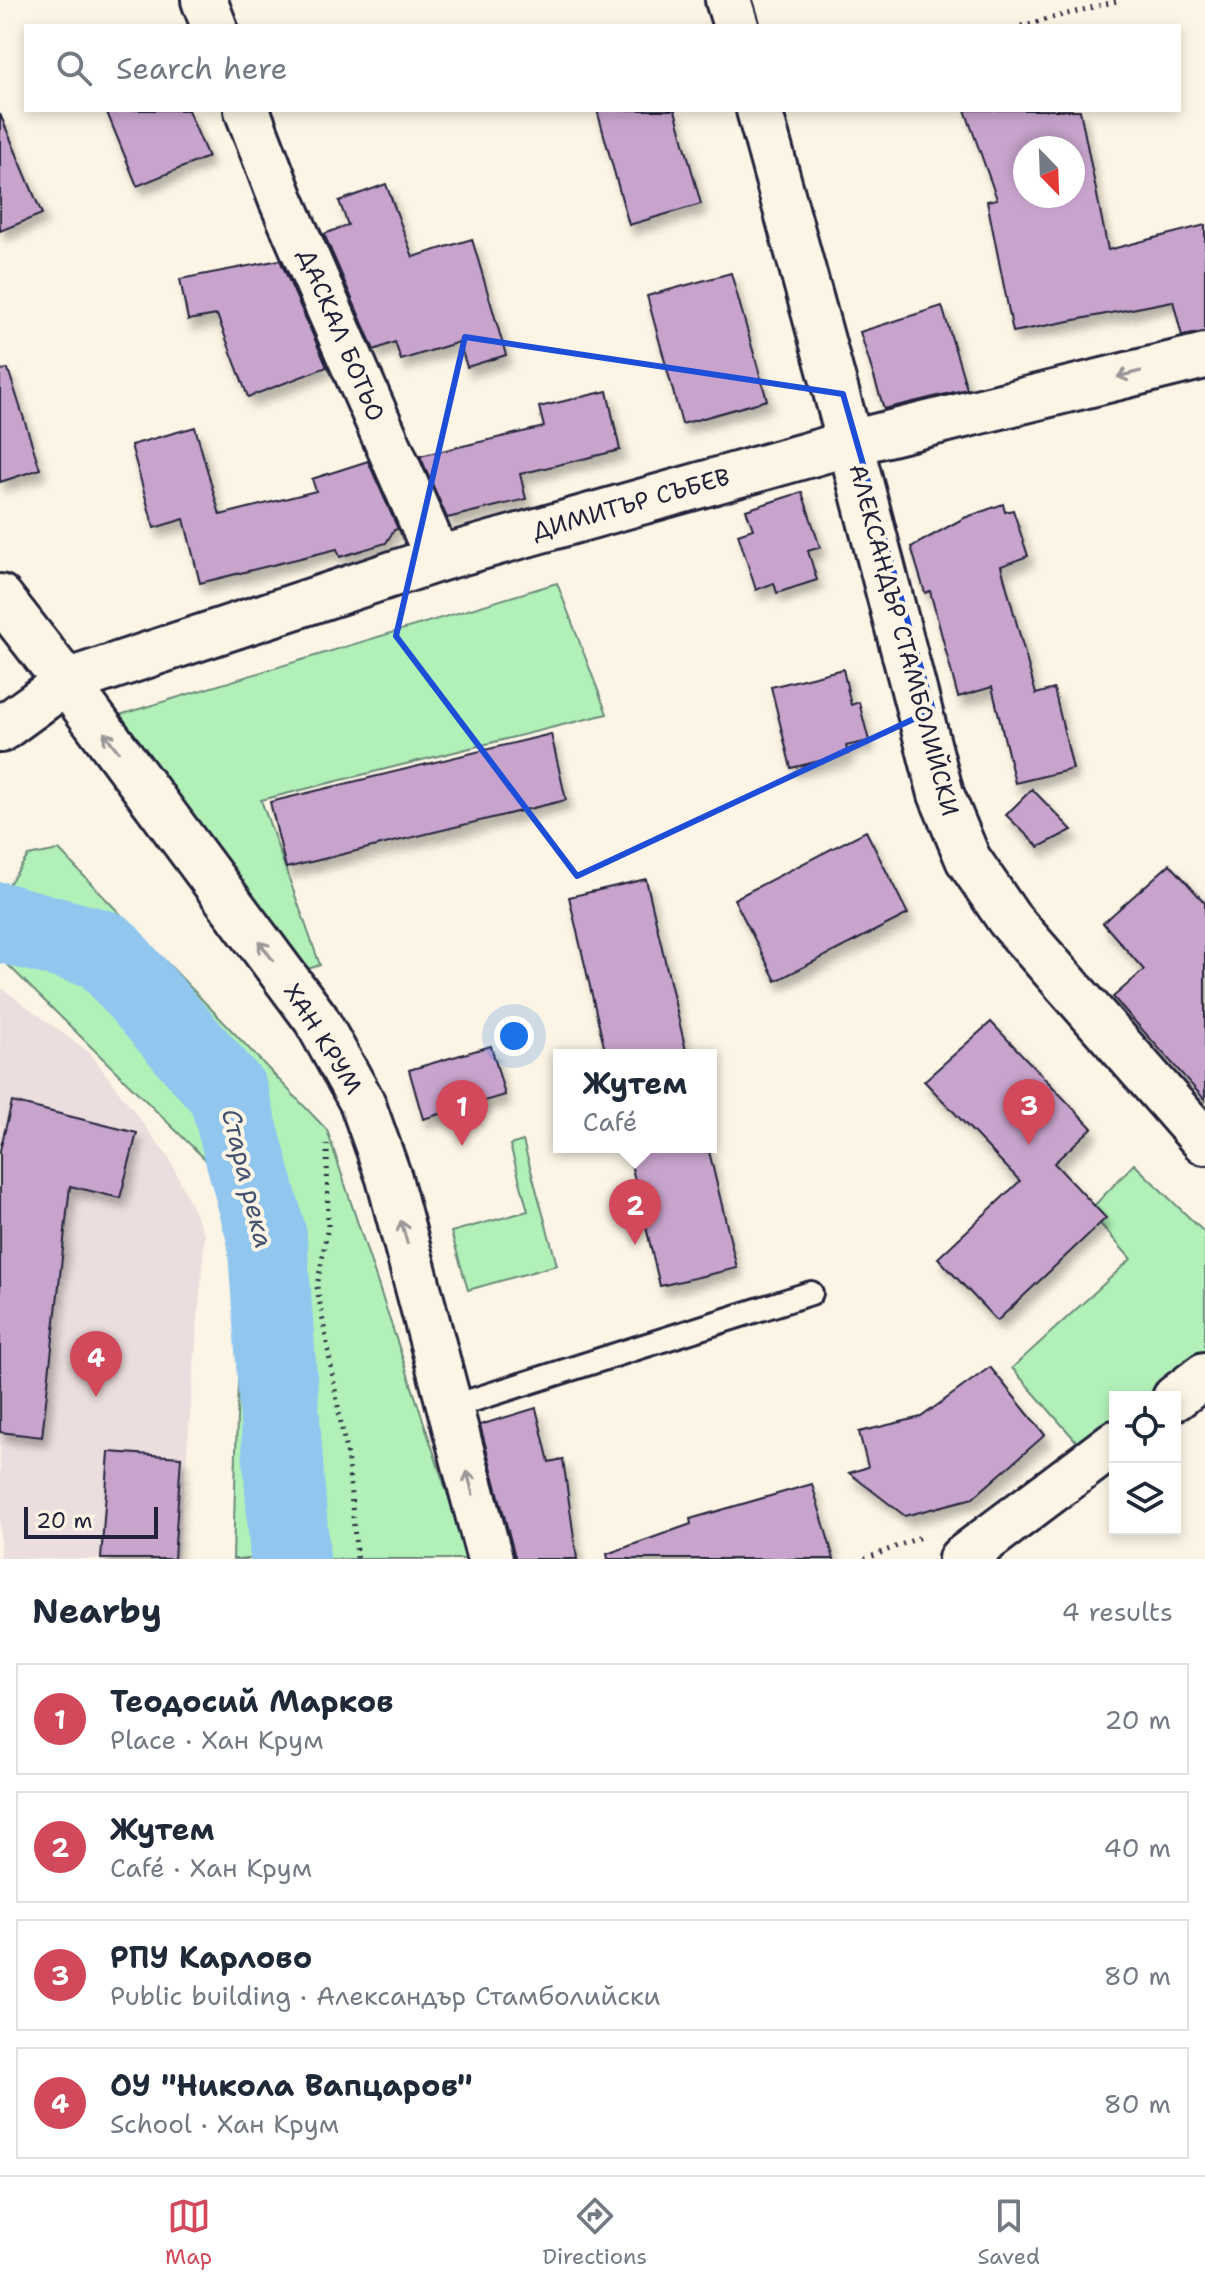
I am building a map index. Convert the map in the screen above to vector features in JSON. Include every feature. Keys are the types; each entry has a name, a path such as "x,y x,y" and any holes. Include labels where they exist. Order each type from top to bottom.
{"street":[{"path":"204,0 213,24"},
{"path":"728,0 735,24"},
{"name":"ДАСКАЛ БОТЬО","path":"248,112 281,199 438,559"},
{"name":"АЛЕКСАНДЪР СТАМБОЛИЙСКИ","path":"760,112 941,794 968,859 1009,919 1205,1142"},
{"name":"ДИМИТЪР СЪБЕВ","path":"0,730 66,682 438,559 850,443 1205,356"},
{"name":"ХАН КРУМ","path":"0,597 316,1019 362,1102 389,1178 490,1559"},
{"path":"1181,1393 1205,1375"},
{"path":"961,1559 1109,1448"}],"lane":[{"path":"451,1407 811,1293"}],"path":[{"path":"1029,24 1121,0"},
{"path":"327,1130 328,1226 317,1287 348,1463 357,1559"}],"highlighted area":[{"path":"465,337 843,394 933,710 577,876 396,636"}],"shaded area":[{"path":"0,987 90,1053 169,1158 205,1235 178,1559 0,1559"}],"green space":[{"path":"557,583 607,714 261,800 320,965 283,977 96,722"},
{"path":"59,850 327,1130 469,1559 233,1559 242,1240 215,1169 0,957 0,897 28,856"},
{"path":"523,1141 557,1265 468,1290 451,1232 528,1211 510,1145"},
{"path":"1134,1164 1205,1233 1205,1352 1156,1391 1109,1391 1109,1430 1084,1450 1012,1368 1131,1259 1089,1211"}],"building":[{"path":"107,112 189,112 208,157 137,186"},
{"path":"598,112 676,112 701,204 629,225"},
{"path":"966,112 1080,112 1108,250 1205,225 1205,332 1182,336 1173,301 1013,332 987,201 997,199"},
{"path":"0,114 42,214 0,231"},
{"path":"386,184 413,257 472,239 506,355 467,367 459,342 401,360 395,342 374,350 324,234 348,225 339,201"},
{"path":"280,260 327,367 248,397 217,315 188,320 180,279"},
{"path":"731,273 767,400 682,424 647,296"},
{"path":"942,306 967,389 884,409 860,332"},
{"path":"8,369 40,469 0,482 0,370"},
{"path":"607,391 620,450 520,474 526,499 447,518 420,456 544,427 539,407"},
{"path":"195,427 220,515 316,491 312,479 368,461 398,529 386,543 340,557 337,549 200,583 184,519 154,528 131,445"},
{"path":"802,492 820,547 808,551 817,580 777,593 774,583 756,590 738,534 753,529 746,510"},
{"path":"1003,504 1005,512 1013,510 1028,556 1001,566 1036,694 1054,689 1073,769 1015,783 992,687 958,697 930,591 925,593 911,547 964,518"},
{"path":"843,669 851,705 859,702 869,741 846,746 848,754 791,768 771,687"},
{"path":"551,734 566,800 286,868 270,802"},
{"path":"1032,789 1072,830 1039,847 1006,815"},
{"path":"866,831 908,914 776,981 734,899"},
{"path":"1170,864 1205,903 1205,1100 1113,997 1144,970 1103,923"},
{"path":"646,879 686,1049 605,1049 569,897"},
{"path":"991,1022 1092,1128 1054,1163 1106,1218 997,1321 938,1258 1020,1181 924,1081"},
{"path":"491,1046 505,1095 423,1119 409,1070"},
{"path":"12,1102 137,1133 120,1198 70,1186 42,1437 0,1432 0,1150"},
{"path":"628,1153 709,1153 737,1268 660,1286"},
{"path":"990,1367 1045,1435 973,1498 905,1516 849,1473 868,1467 859,1432 921,1417"},
{"path":"536,1408 549,1462 563,1459 577,1559 516,1559 514,1553 480,1425"},
{"path":"109,1452 181,1457 174,1559 101,1559"},
{"path":"812,1484 834,1559 608,1559 607,1554 691,1524 690,1519"}],"waterway":[{"name":"Стара река","path":"0,922 104,950 228,1093 267,1237 290,1559"}],"place":[{"name":"РПУ Карлово","path":"1029,1145"},
{"name":"Теодосий Марков","path":"462,1146"},
{"name":"Жутем","path":"635,1245"},
{"name":"ОУ \"Никола Вапцаров\"","path":"96,1397"}]}
